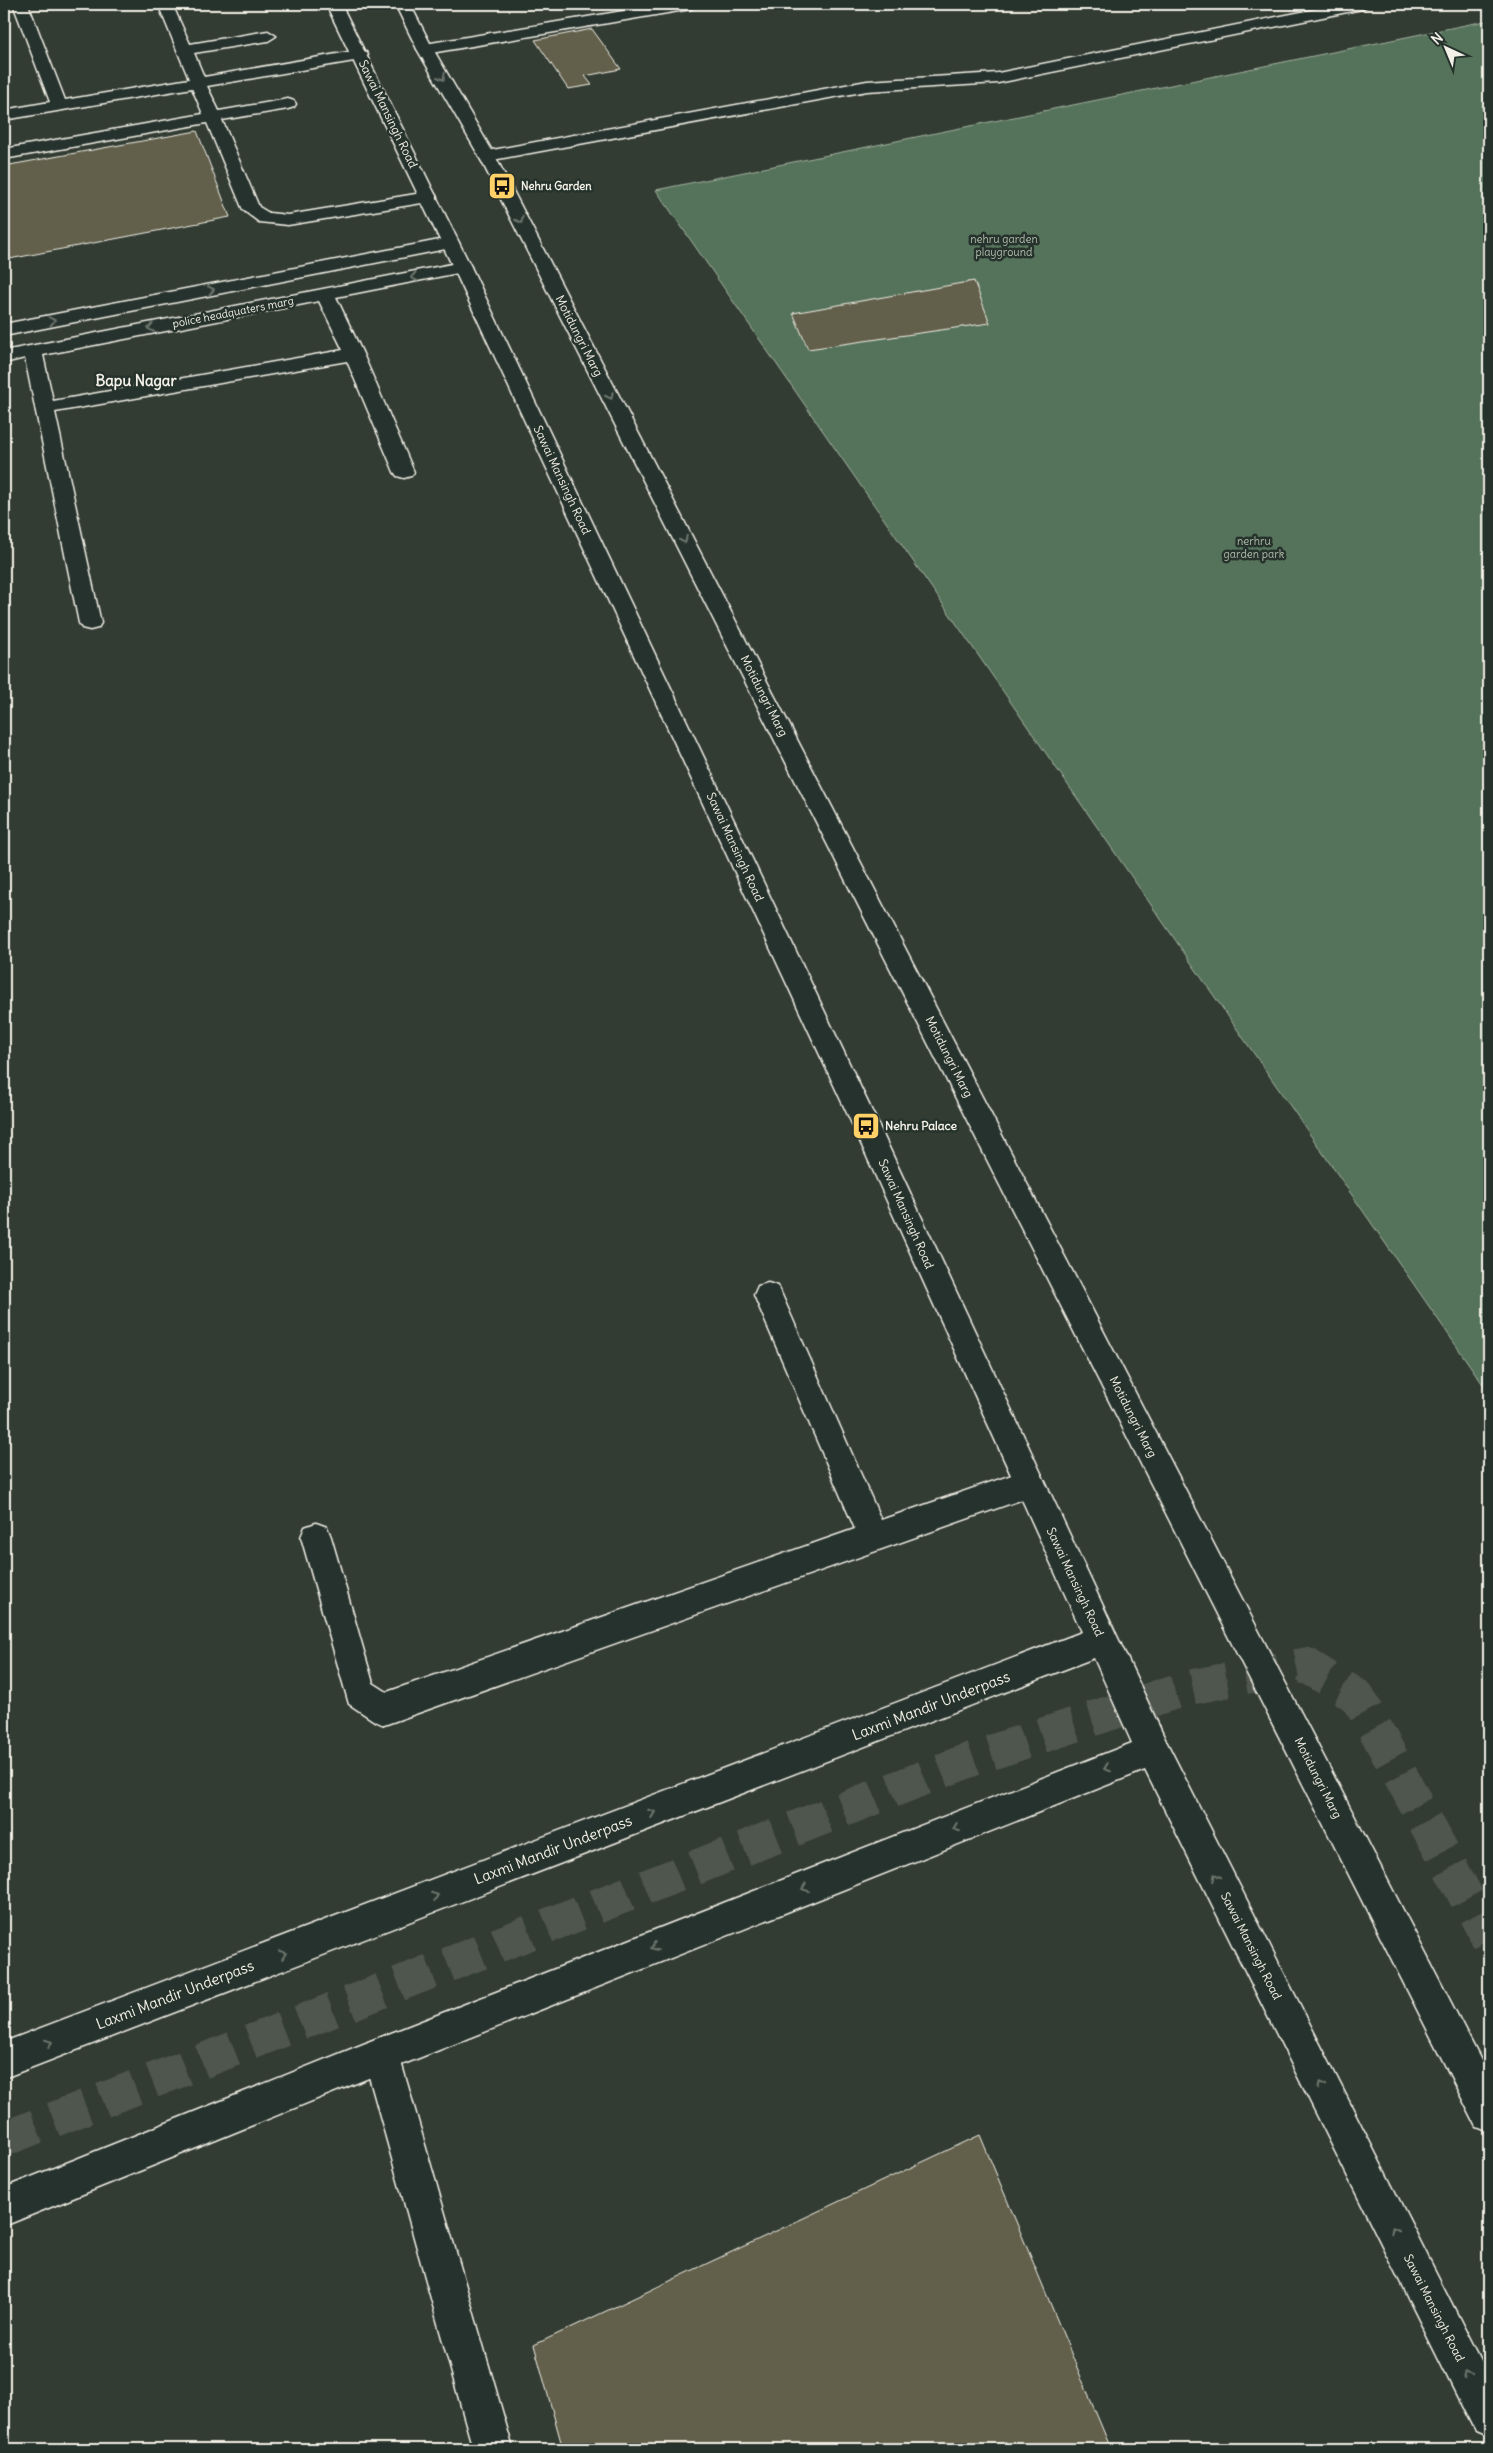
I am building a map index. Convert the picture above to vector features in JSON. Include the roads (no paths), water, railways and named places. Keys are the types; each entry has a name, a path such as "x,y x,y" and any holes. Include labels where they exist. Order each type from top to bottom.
{"main road":[{"path":"20,4 59,106"},
{"path":"165,4 252,210 265,218 288,220 428,197"},
{"name":"Sawai Mansingh Road","path":"334,4 462,268 866,1126 1153,1751 1489,2418"},
{"name":"Motidungri Marg","path":"402,4 425,49 488,156 1489,2113"},
{"path":"425,49 691,4"},
{"path":"488,156 867,86 998,78 1362,4"},
{"path":"184,50 268,36"},
{"path":"4,115 198,81 360,56"},
{"path":"4,154 288,104"},
{"path":"4,330 450,244"},
{"name":"police headquaters marg","path":"4,357 462,268"},
{"path":"325,294 354,354 404,472"},
{"path":"33,352 90,623"},
{"path":"45,408 354,354"},
{"path":"768,1295 874,1538"},
{"path":"316,1537 360,1693 384,1709 1029,1483"},
{"name":"Laxmi Mandir Underpass","path":"4,2060 1102,1640"},
{"path":"4,2207 381,2054 1153,1751"},
{"path":"381,2054 493,2449"}],"tunnel":[{"path":"4,2139 977,1757 1186,1688 1306,1665 1358,1697 1489,1939"}],"place":[{"name":"Nehru Garden","path":"502,186"},
{"name":"Nehru Palace","path":"866,1126"}],"district":[{"name":"Bapu Nagar","path":"136,381"}],"park label":[{"name":"nehru garden playground","path":"1004,245"},
{"name":"nerhru garden park","path":"1254,547"}]}
